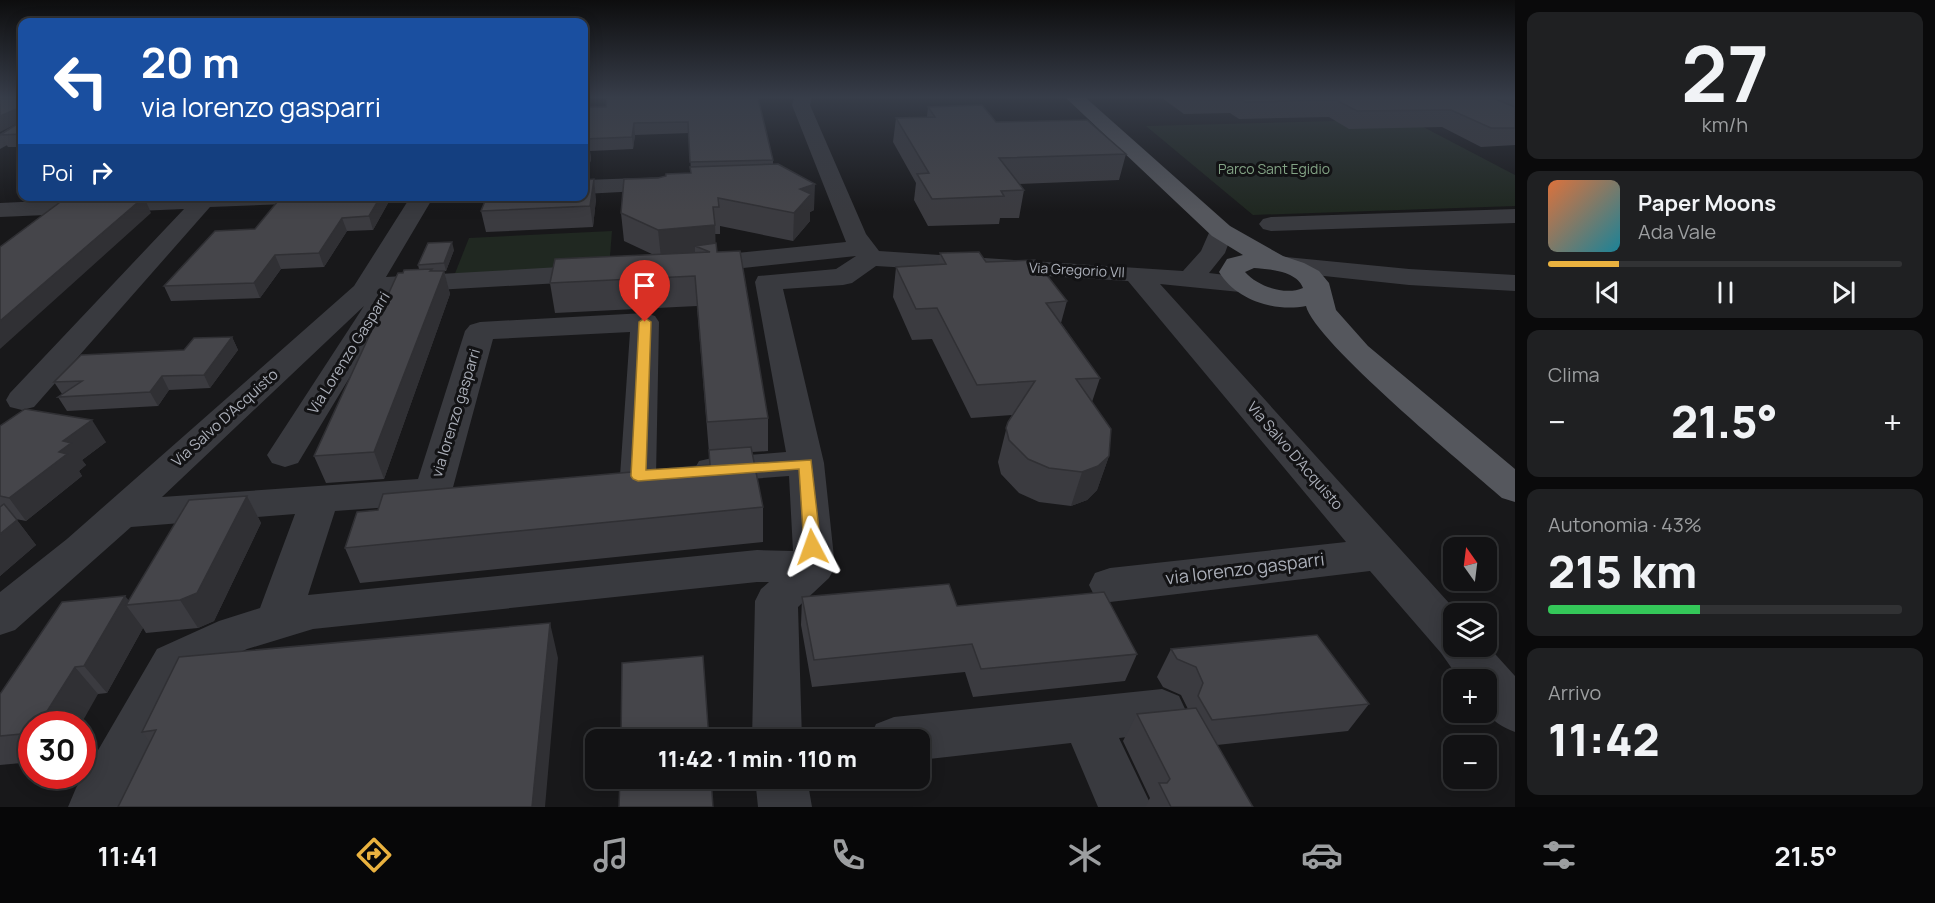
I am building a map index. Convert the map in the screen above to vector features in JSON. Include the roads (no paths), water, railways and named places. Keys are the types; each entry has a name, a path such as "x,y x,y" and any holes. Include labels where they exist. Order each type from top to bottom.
{"main road":[{"path":"1116,136 1221,231 1312,278 1318,290 1322,312 1357,352"},
{"path":"1221,231 1237,256 1236,272"},
{"path":"1236,272 1253,260 1280,263"},
{"path":"1236,272 1357,352 1515,489"},
{"path":"1275,298 1297,300 1313,296 1318,290"}],"street":[{"path":"809,136 821,179 854,236 867,253"},
{"path":"588,187 691,183"},
{"path":"0,210 169,201"},
{"path":"22,400 204,201"},
{"name":"Via Salvo D'Acquisto","path":"0,617 121,514 364,291 420,201"},
{"path":"1271,224 1515,216"},
{"path":"1196,271 1208,261 1217,247 1221,231"},
{"path":"669,268 867,253"},
{"path":"814,567 806,464 768,282 843,277 867,253"},
{"name":"Via Gregorio VII","path":"867,253 1136,274 1236,272"},
{"path":"1280,263 1409,277 1515,283"},
{"name":"Via Lorenzo Gasparri","path":"285,455 392,284 623,272"},
{"name":"Via Gregorio VII","path":"1136,274 1236,272"},
{"name":"Via Salvo D'Acquisto","path":"1136,274 1443,626"},
{"path":"1318,290 1344,282 1409,277"},
{"name":"via lorenzo gasparri","path":"121,514 450,489 480,331 645,322 649,475 806,464"},
{"path":"277,622 320,499"},
{"name":"via lorenzo gasparri","path":"1110,585 1380,554"},
{"path":"95,807 173,663 235,634 313,611 757,566 814,567"},
{"path":"777,729 776,601 814,567"},
{"path":"1469,657 1515,710"},
{"path":"930,736 1162,711"},
{"path":"1084,719 1125,807"},
{"path":"783,789 785,807"}],"park label":[{"name":"Parco Sant Egidio","path":"1274,169"}]}
